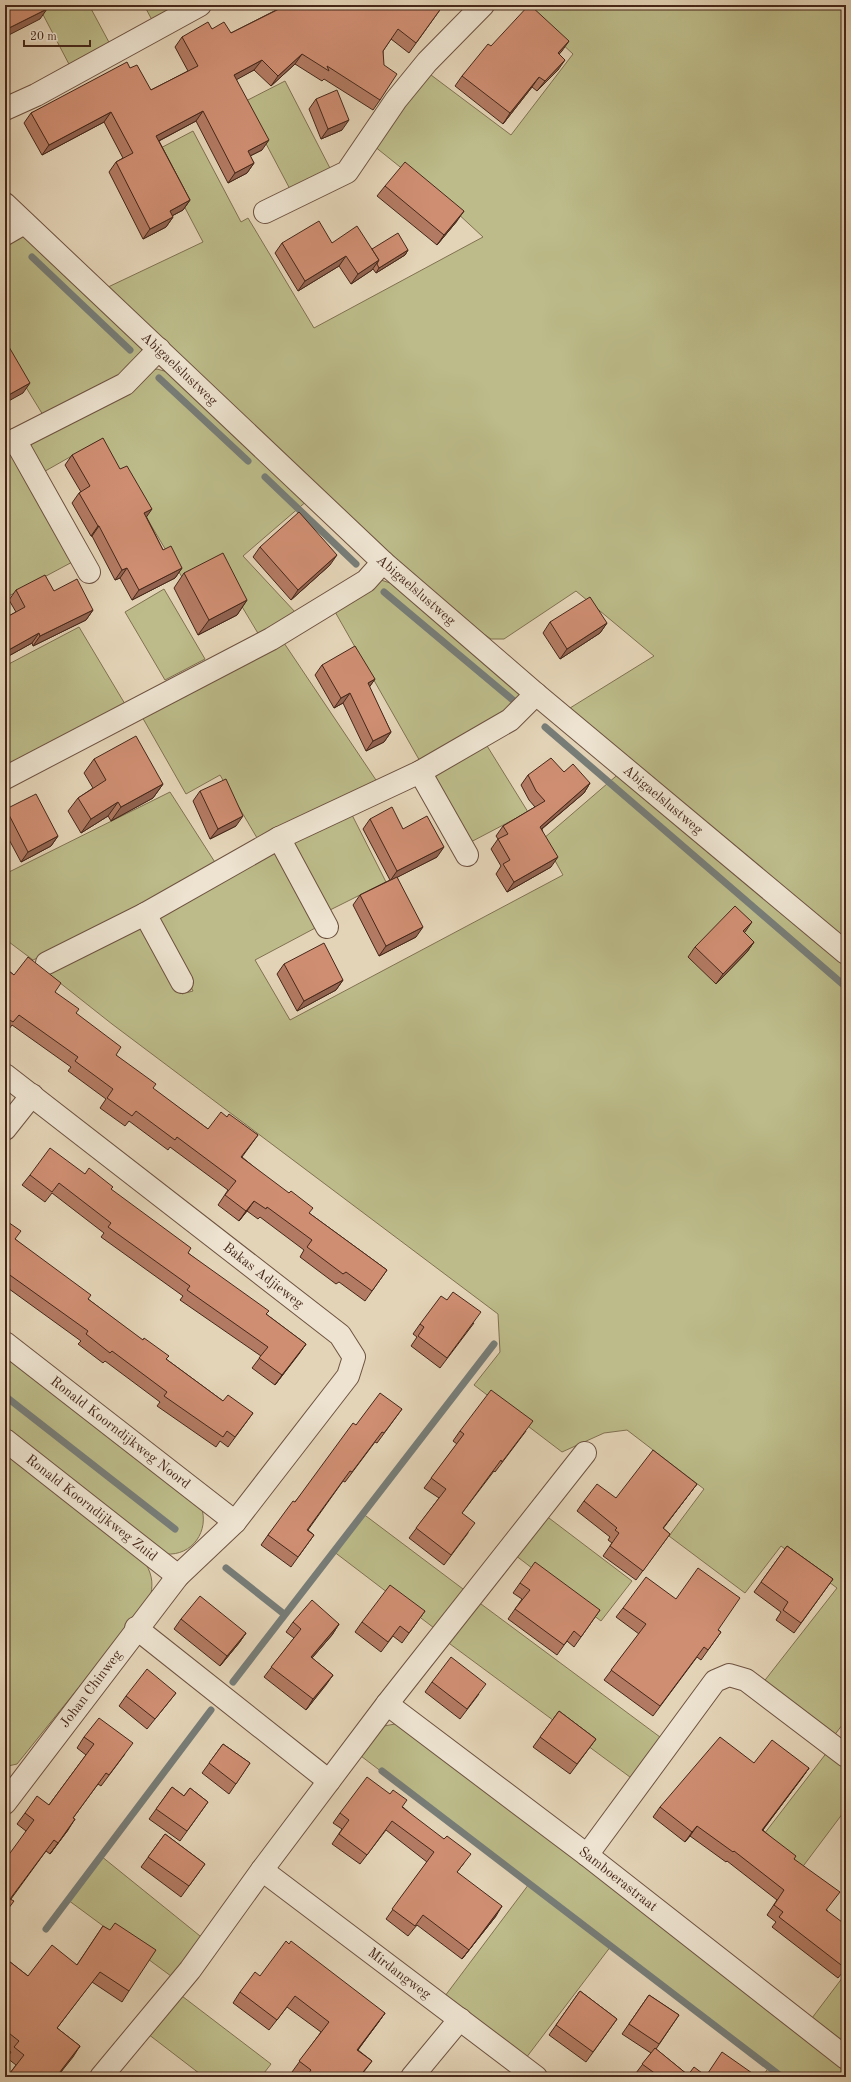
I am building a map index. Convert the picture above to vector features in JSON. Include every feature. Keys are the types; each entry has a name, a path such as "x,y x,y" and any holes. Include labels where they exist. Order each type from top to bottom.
{"street":[{"path":"5,110 36,95 200,5"},
{"path":"265,212 346,172 396,100 427,62 483,5"},
{"name":"Abigaelslustweg","path":"5,204 383,562 536,694 846,953"},
{"path":"5,234 24,223"},
{"path":"89,572 10,442 125,384 159,349"},
{"path":"5,778 271,639 366,581 383,562"},
{"path":"47,963 145,914 279,838 420,772 510,720 536,694"},
{"path":"420,772 467,854"},
{"path":"279,838 327,927"},
{"path":"145,914 182,982"},
{"name":"Bakas Adjieweg","path":"5,1074 340,1335 354,1357 348,1376 235,1522 178,1576"},
{"path":"5,1129 32,1095"},
{"name":"Ronald Koorndijkweg Noord","path":"5,1343 235,1522"},
{"name":"Ronald Koorndijkweg Zuid","path":"5,1440 178,1576"},
{"path":"101,2077 190,1970 262,1870 387,1704 586,1453"},
{"name":"Johan Chinweg","path":"5,1803 12,1780 178,1576"},
{"path":"136,1628 329,1781"},
{"path":"587,1855 715,1681 729,1675 746,1680 846,1756"},
{"name":"Samboerastraat","path":"387,1704 587,1855 846,2058"},
{"name":"Mirdangweg","path":"262,1870 536,2077"},
{"path":"412,2077 460,2019"}],"shaded area":[{"path":"38,5 89,5 111,46 71,68"},
{"path":"144,5 181,5 152,20"},
{"path":"520,5 846,5 846,941 570,708 654,656 576,591 504,639 491,639 443,606 106,288 203,242 155,151 193,131 241,222 248,218 314,328 483,237 455,211 374,146 427,72 511,135 573,54"},
{"path":"285,81 332,172 291,191 244,102"},
{"path":"23,236 143,343 141,354 120,376 43,415 5,353 5,243"},
{"path":"157,369 175,374 308,500 243,556 296,613 259,635 214,560 182,577 100,440 40,474 23,443 145,373"},
{"path":"12,449 76,560 5,598 5,453"},
{"path":"381,580 390,583 522,691 517,699 507,709 493,719 421,763 334,610"},
{"path":"164,589 205,659 165,680 125,612"},
{"path":"79,627 125,704 5,769 5,666"},
{"path":"282,640 380,786 260,843 220,775 186,794 141,715"},
{"path":"484,741 528,812 467,844 430,774"},
{"path":"622,771 846,961 846,1720 833,1737 762,1684 837,1588 781,1546 745,1593 669,1536 704,1489 627,1430 604,1433 562,1452 474,1385 500,1352 498,1314 112,1024 45,971 142,922 182,994 193,991 155,916 276,847 319,926 255,960 290,1020 563,875 543,839"},
{"path":"170,792 218,867 144,909 33,960 5,939 5,874"},
{"path":"350,811 386,882 326,912 286,841"},
{"path":"5,1355 201,1506 203,1524 201,1533 197,1540 184,1551 175,1554 166,1554 5,1428"},
{"path":"5,1454 146,1564 150,1573 152,1585 150,1599 17,1764 8,1766 5,1764"},
{"path":"362,1513 467,1592 438,1631 333,1551"},
{"path":"545,1515 632,1581 601,1621 515,1555"},
{"path":"477,1601 664,1740 634,1780 446,1641"},
{"path":"395,1724 405,1729 846,2068 846,2077 762,2077 769,2067 611,1946 526,2058 445,1996 529,1884 357,1753 384,1726"},
{"path":"828,1751 846,1765 846,1809 801,1869 761,1838"},
{"path":"101,1856 205,1940 175,1979 68,1900"},
{"path":"846,1973 846,2043 812,2018"},
{"path":"178,1993 271,2064 261,2077 204,2077 148,2034"}],"building":[{"path":"5,5 45,5 47,9 5,30"},
{"path":"287,5 439,5 442,7 416,43 398,29 383,51 384,65 397,74 380,100 327,66 329,71 302,54 278,76 262,60 234,75 269,140 248,151 254,163 235,173 203,111 156,136 190,200 170,211 173,217 150,229 116,162 133,153 111,112 49,145 31,113 127,62 130,68 137,65 151,90 198,66 182,37 208,22 212,29 224,22 231,33"},
{"path":"529,5 569,41 558,53 565,60 545,81 539,77 510,113 462,76 488,44 491,46"},
{"path":"337,90 349,120 328,129 316,99"},
{"path":"405,162 464,211 444,235 385,186"},
{"path":"319,221 332,243 357,226 379,260 358,274 346,256 305,281 282,243"},
{"path":"398,233 408,250 379,268 377,264 379,260 372,249"},
{"path":"5,340 30,383 5,397"},
{"path":"103,438 120,469 127,466 152,509 144,513 163,550 171,546 182,568 139,590 127,568 122,570 99,526 79,493 90,486 72,455"},
{"path":"299,512 337,555 298,590 260,547"},
{"path":"223,553 247,600 209,620 184,573"},
{"path":"45,575 54,591 77,579 93,610 40,636 39,633 5,652 5,618 25,607 16,590"},
{"path":"590,597 607,623 567,649 550,622"},
{"path":"355,646 375,679 368,683 391,732 373,741 350,693 341,698 322,665"},
{"path":"136,736 163,784 121,807 118,802 91,819 78,798 106,780 94,759"},
{"path":"551,758 564,772 573,764 590,783 540,827 558,857 514,882 503,864 510,860 498,839 508,834 503,826 545,801 536,791 528,775"},
{"path":"226,779 243,816 218,829 200,791"},
{"path":"36,794 58,836 28,852 6,809"},
{"path":"392,807 403,829 427,816 444,847 397,871 370,819"},
{"path":"397,877 423,927 386,946 360,895"},
{"path":"735,906 752,922 743,931 754,942 723,974 695,947"},
{"path":"324,943 343,980 304,1001 284,964"},
{"path":"28,957 61,983 55,992 79,1009 76,1013 121,1047 116,1055 156,1084 153,1088 208,1129 221,1112 227,1117 229,1114 258,1135 241,1157 289,1193 291,1191 313,1208 309,1213 387,1270 372,1291 346,1272 343,1274 307,1247 312,1240 267,1207 266,1209 254,1201 246,1211 225,1195 236,1181 177,1137 175,1140 136,1111 132,1116 107,1098 113,1089 75,1061 78,1057 19,1015 13,1022 5,1017 5,968 14,975"},
{"path":"50,1148 85,1174 89,1168 113,1187 111,1189 191,1248 188,1253 269,1311 266,1314 306,1344 282,1375 259,1358 268,1347 187,1290 190,1286 108,1227 111,1223 59,1183 52,1192 30,1175"},
{"path":"5,1220 21,1231 15,1239 91,1295 88,1299 143,1340 144,1338 169,1356 166,1359 223,1401 228,1395 253,1413 235,1437 227,1431 223,1437 164,1396 167,1392 112,1351 110,1353 86,1334 88,1331 7,1273 10,1269 5,1266"},
{"path":"453,1292 481,1312 447,1358 418,1336 424,1327 420,1324 441,1296 447,1300"},
{"path":"491,1390 533,1421 502,1462 501,1460 462,1513 475,1523 451,1555 416,1528 446,1489 431,1478 464,1434 460,1431"},
{"path":"380,1393 402,1409 384,1433 382,1432 352,1472 350,1471 307,1530 314,1535 298,1557 268,1535 293,1501 295,1502 353,1423 356,1425"},
{"path":"653,1450 697,1484 663,1528 670,1534 643,1571 610,1546 619,1533 615,1530 617,1528 584,1501 597,1484 616,1498"},
{"path":"787,1546 833,1579 801,1623 783,1610 788,1602 761,1582"},
{"path":"535,1562 600,1610 581,1637 574,1631 564,1645 515,1609 530,1590 520,1583"},
{"path":"698,1568 740,1598 718,1630 721,1632 708,1650 704,1647 660,1706 611,1670 646,1624 623,1608 646,1577 676,1599"},
{"path":"390,1585 425,1611 409,1633 400,1626 388,1642 362,1622"},
{"path":"200,1596 246,1633 227,1656 181,1619"},
{"path":"312,1600 339,1624 311,1657 333,1675 313,1699 271,1667 301,1629 293,1622"},
{"path":"451,1657 486,1684 467,1709 432,1682"},
{"path":"147,1669 176,1693 155,1719 126,1696"},
{"path":"559,1711 596,1739 577,1764 540,1737"},
{"path":"99,1718 133,1743 109,1775 106,1773 73,1818 75,1819 58,1843 54,1840 10,1899 14,1901 5,1913 5,1860 34,1820 25,1813 37,1796 49,1805 94,1744 84,1737"},
{"path":"720,1737 754,1763 772,1740 809,1768 762,1830 796,1856 794,1859 840,1892 826,1910 846,1925 845,1968 779,1917 783,1912 774,1905 784,1890 734,1851 733,1852 697,1826 692,1832 660,1807"},
{"path":"223,1744 250,1763 236,1784 209,1763"},
{"path":"367,1777 390,1794 393,1790 407,1800 402,1807 444,1839 447,1836 471,1854 457,1872 502,1906 469,1950 423,1915 415,1926 392,1909 434,1852 392,1821 367,1855 339,1834 349,1820 340,1813"},
{"path":"172,1787 184,1796 190,1788 208,1802 187,1831 156,1809"},
{"path":"165,1834 205,1864 189,1886 148,1857"},
{"path":"115,1923 156,1950 129,1991 100,1972 57,2028 80,2046 56,2077 7,2077 24,2055 14,2047 19,2041 5,2030 5,1958 28,1976 52,1945 77,1965 103,1926 110,1930"},
{"path":"286,1941 289,1944 291,1941 385,2013 357,2050 372,2061 359,2077 306,2077 311,2070 299,2061 329,2022 295,1996 277,2020 240,1992 255,1972 260,1976"},
{"path":"580,1991 617,2019 593,2052 556,2025"},
{"path":"649,1995 679,2015 659,2044 629,2024"},
{"path":"655,2048 688,2075 694,2067 706,2076 722,2052 752,2073 750,2077 660,2077 642,2064"},
{"path":"206,2073 211,2077 203,2077"}],"waterway":[{"path":"32,257 130,350"},
{"path":"159,378 248,461"},
{"path":"265,477 356,564"},
{"path":"384,592 520,706"},
{"path":"545,727 846,987"},
{"path":"233,1682 494,1344"},
{"path":"5,1396 175,1529"},
{"path":"226,1568 284,1614"},
{"path":"46,1929 211,1710"},
{"path":"382,1771 782,2077"}]}
